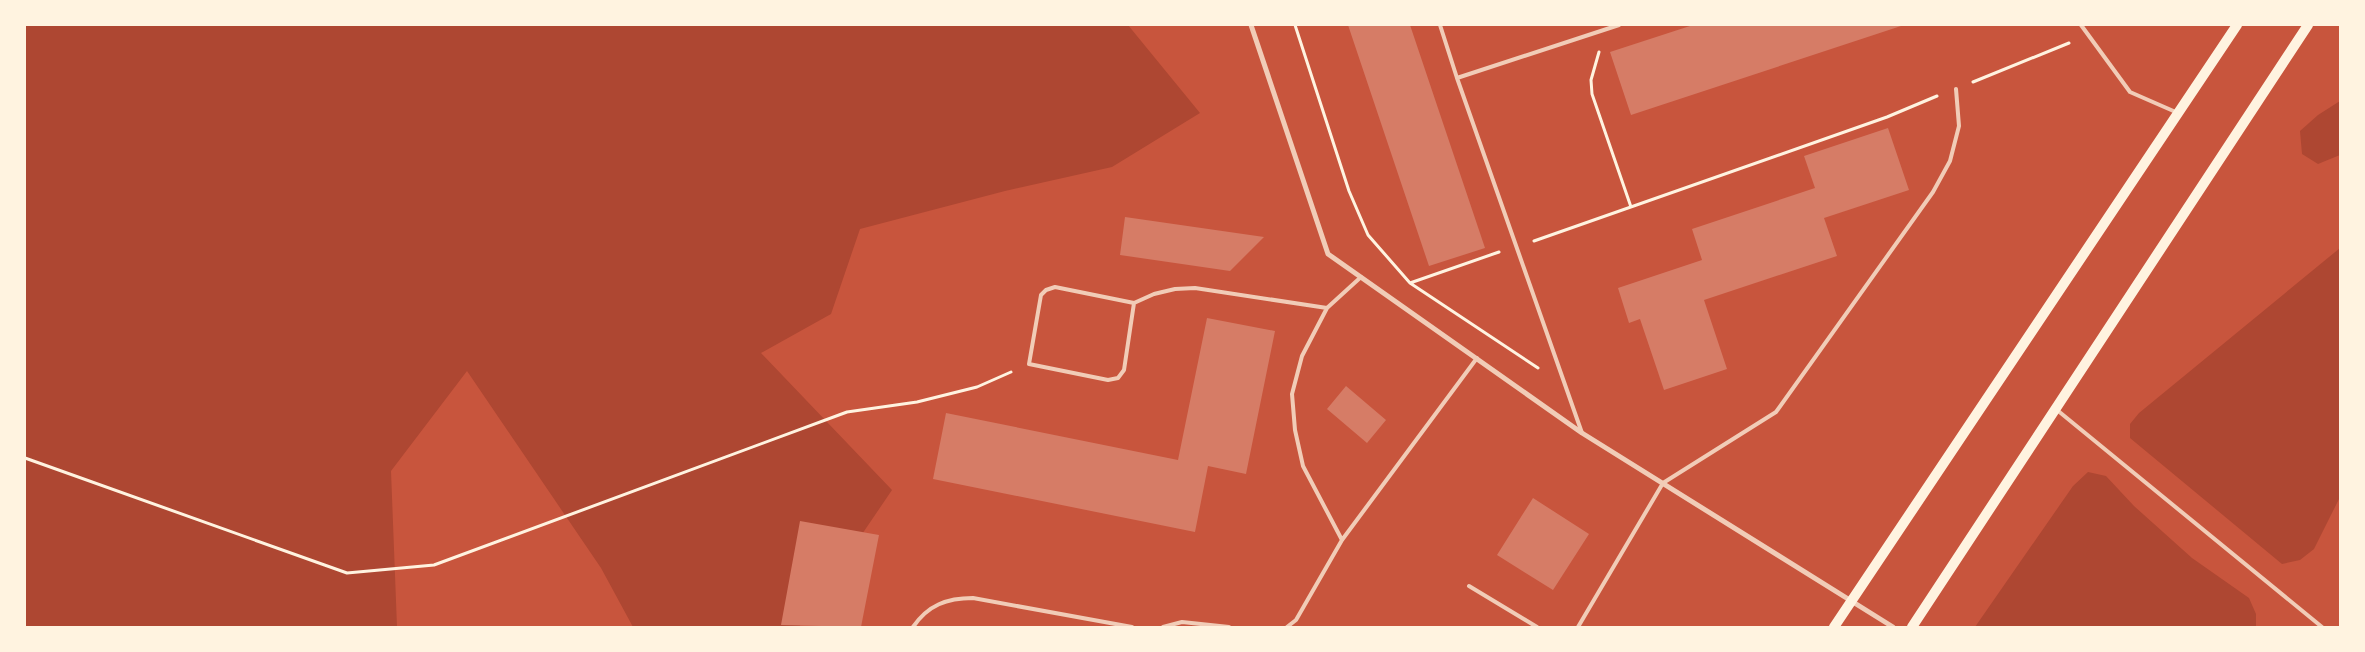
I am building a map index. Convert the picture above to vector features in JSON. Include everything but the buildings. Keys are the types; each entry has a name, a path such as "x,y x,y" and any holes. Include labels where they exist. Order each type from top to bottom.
{"main road":[{"path":"1834,627 2237,25"},
{"path":"1912,627 2308,25"}],"street":[{"path":"1251,25 1328,254 1582,433 1893,627"}],"lane":[{"path":"1440,25 1582,433"},
{"path":"1457,78 1620,25"},
{"path":"2081,25 2130,92 2178,113"},
{"path":"1578,627 1663,483 1776,412 1933,192 1950,161 1959,126 1956,89"},
{"path":"1342,540 1303,466 1295,430 1292,394 1302,356 1327,308 1360,276"},
{"path":"1134,303 1124,370 1118,378 1108,380 1029,364 1041,294 1055,287 1134,303 1154,294 1175,289 1195,288 1327,308"},
{"path":"1287,627 1296,620 1342,540 1477,358"},
{"path":"2055,409 2322,627"},
{"path":"1469,586 1537,627"},
{"path":"913,627 926,612 942,601 973,598 1132,627"},
{"path":"1164,627 1182,622 1195,622 1229,627"}],"path":[{"path":"1295,25 1349,191 1368,235 1410,283 1566,387"},
{"path":"1605,30 1591,80 1592,94 1631,206"},
{"path":"1410,283 1887,117 2088,35"},
{"path":"25,458 347,573 434,565 846,412 917,402 977,387 1029,364"}],"shaded area":[{"path":"25,25 1128,25 1200,113 1112,167 1005,191 860,229 831,314 761,353 892,490 799,627 633,627 601,568 467,371 391,471 397,627 25,627"},
{"path":"2340,101 2340,155 2318,164 2302,154 2300,131 2318,115"},
{"path":"2340,248 2340,497 2314,549 2300,560 2282,564 2130,438 2130,424 2139,413"},
{"path":"2088,472 2106,476 2134,506 2192,558 2249,598 2256,614 2256,627 1975,627 2073,486"}]}
